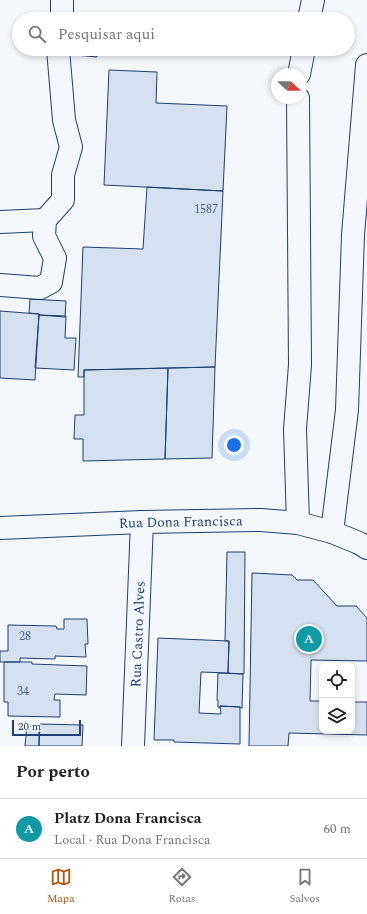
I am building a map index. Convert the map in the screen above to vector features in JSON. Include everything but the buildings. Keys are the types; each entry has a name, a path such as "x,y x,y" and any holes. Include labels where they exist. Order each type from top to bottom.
{"main road":[{"path":"62,0 62,12"},
{"path":"310,12 312,0"},
{"path":"0,285 40,288 51,282 55,258 44,236 45,220 63,200 63,175 72,147 64,120 59,56"},
{"path":"301,68 303,56"},
{"path":"332,532 347,410 353,235 367,65"},
{"path":"298,104 300,365 295,428 298,523"},
{"path":"0,222 45,220"},
{"name":"Rua Dona Francisca","path":"0,528 142,522 261,520 298,523 332,532 364,547"},
{"name":"Rua Castro Alves","path":"133,746 142,522"}],"place":[{"name":"Platz Dona Francisca","path":"309,639"}]}
